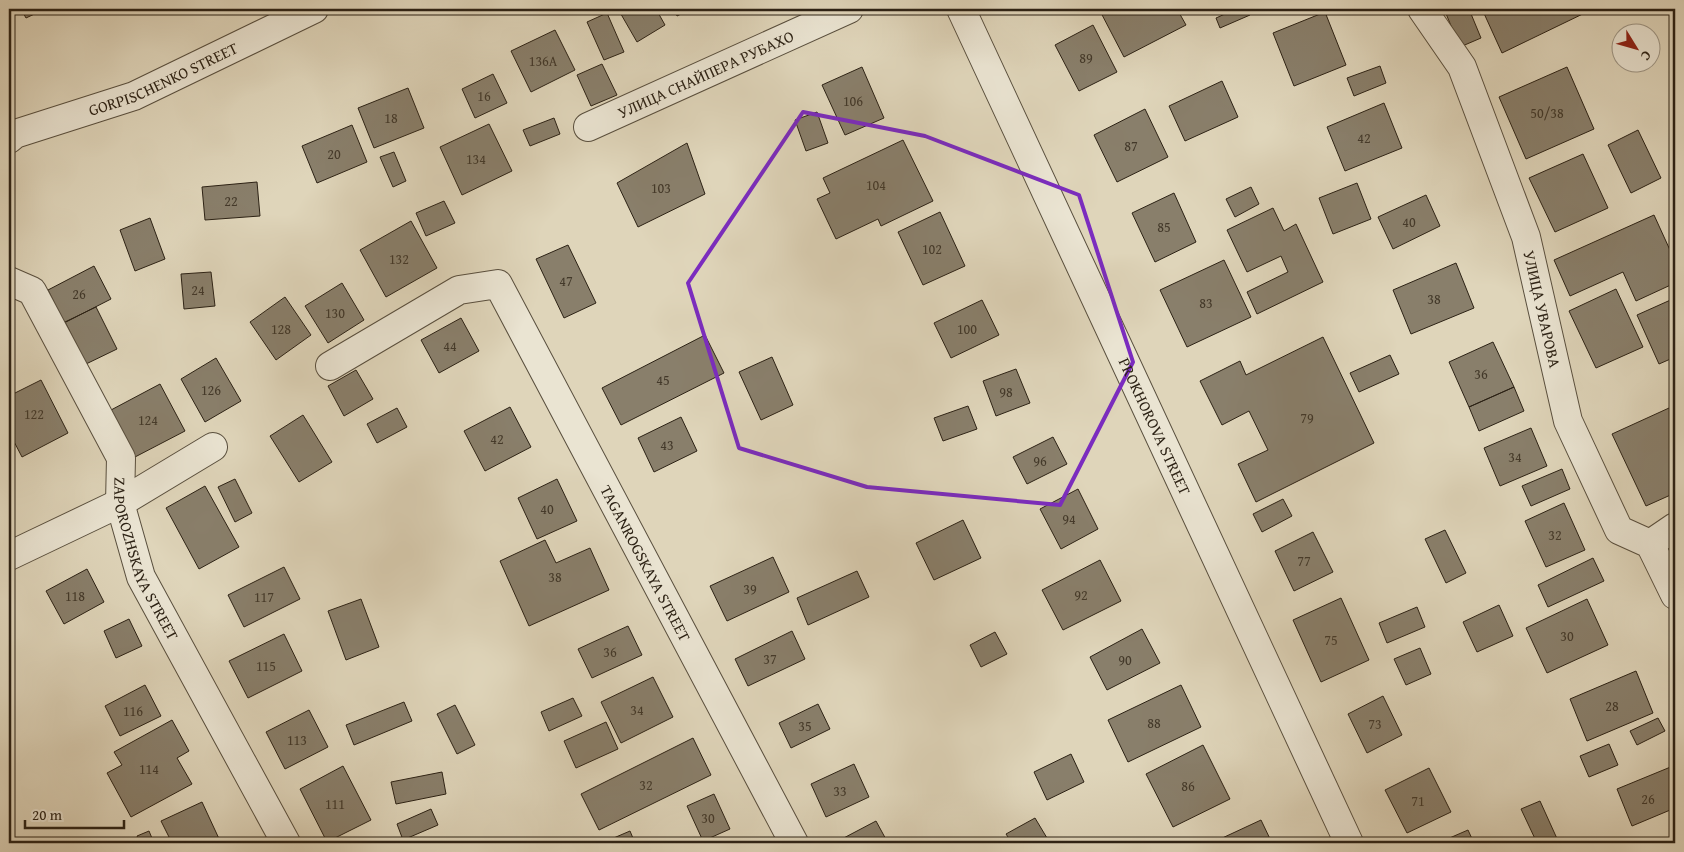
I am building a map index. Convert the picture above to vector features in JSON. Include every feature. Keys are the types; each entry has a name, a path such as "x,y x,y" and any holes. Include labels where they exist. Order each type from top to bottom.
{"street":[{"name":"GORPISCHENKO STREET","path":"9,139 15,134 134,96 314,9"},
{"name":"УЛИЦА СНАЙПЕРА РУБАХО","path":"588,127 849,9"},
{"name":"PROKHOROVA STREET","path":"961,9 1349,843"},
{"name":"УЛИЦА УВАРОВА","path":"1422,9 1462,67 1526,237 1568,421 1619,530 1650,544"},
{"name":"ZAPOROZHSKAYA STREET","path":"9,281 32,291 121,458 120,503 141,577 286,843"},
{"name":"TAGANROGSKAYA STREET","path":"330,366 459,290 498,284 794,843"},
{"path":"9,556 120,503 213,447"},
{"path":"1675,527 1650,544 1675,594"}],"highlighted area":[{"path":"803,112 925,136 1079,195 1133,362 1060,505 867,487 739,448 688,283"}],"building":[{"path":"21,9 45,9 26,18"},
{"path":"618,9 656,9 665,25 637,42"},
{"path":"674,9 691,9 677,16"},
{"path":"1099,9 1177,9 1186,25 1124,57"},
{"path":"1236,9 1248,9 1250,15 1220,28 1216,18"},
{"path":"1444,9 1469,9 1481,38 1460,47"},
{"path":"1482,9 1593,9 1502,53"},
{"path":"1325,12 1346,65 1294,86 1273,33"},
{"path":"607,13 624,52 604,60 587,22"},
{"path":"1093,25 1117,72 1079,91 1055,45"},
{"path":"555,30 575,70 531,92 511,51"},
{"path":"602,64 617,95 591,106 577,75"},
{"path":"1380,66 1386,83 1354,96 1347,78"},
{"path":"862,67 884,118 845,135 822,85"},
{"path":"1567,67 1594,129 1526,159 1499,97"},
{"path":"493,74 507,103 475,118 462,89"},
{"path":"1222,81 1238,117 1185,141 1169,106"},
{"path":"408,88 424,128 374,148 358,108"},
{"path":"1384,103 1402,148 1345,171 1327,127"},
{"path":"1145,109 1168,157 1117,182 1094,135"},
{"path":"817,112 828,143 806,151 795,120"},
{"path":"554,118 560,134 530,146 523,130"},
{"path":"489,124 512,171 462,195 440,147"},
{"path":"352,125 367,162 317,183 302,146"},
{"path":"1638,130 1661,178 1631,193 1608,145"},
{"path":"903,140 933,201 881,226 878,219 836,239 817,199 830,193 823,178"},
{"path":"687,143 705,194 638,227 617,183"},
{"path":"394,152 406,181 393,187 380,157"},
{"path":"1583,154 1608,208 1555,232 1529,178"},
{"path":"257,182 260,216 205,220 202,187"},
{"path":"1357,183 1371,219 1333,234 1319,198"},
{"path":"1251,187 1259,204 1235,217 1226,199"},
{"path":"1174,193 1196,242 1155,262 1132,213"},
{"path":"1426,195 1440,226 1393,249 1378,217"},
{"path":"444,201 455,223 426,236 416,213"},
{"path":"1273,208 1284,231 1296,224 1323,282 1257,314 1247,292 1288,272 1281,256 1247,272 1227,230"},
{"path":"940,212 965,266 923,285 898,232"},
{"path":"1654,215 1675,261 1675,283 1636,301 1623,272 1570,296 1554,260"},
{"path":"150,218 165,259 135,271 120,230"},
{"path":"411,221 437,268 386,297 360,250"},
{"path":"568,245 596,303 564,318 536,259"},
{"path":"1224,260 1251,317 1187,347 1160,290"},
{"path":"1456,263 1474,308 1411,334 1393,290"},
{"path":"94,266 111,299 64,323 48,290"},
{"path":"211,272 215,306 184,309 181,274"},
{"path":"342,283 364,320 328,343 305,306"},
{"path":"1616,289 1643,347 1596,368 1569,311"},
{"path":"285,297 311,335 276,360 250,322"},
{"path":"1675,298 1675,357 1659,364 1637,315"},
{"path":"982,300 999,335 951,358 934,323"},
{"path":"96,307 117,349 86,364 65,322"},
{"path":"461,318 479,351 439,373 421,340"},
{"path":"705,335 724,373 621,425 602,388"},
{"path":"1323,337 1374,443 1256,502 1238,464 1268,450 1249,411 1222,425 1200,381 1240,361 1246,375"},
{"path":"1493,342 1514,387 1469,407 1449,362"},
{"path":"1390,355 1399,374 1359,392 1350,373"},
{"path":"772,357 793,405 761,420 739,372"},
{"path":"216,358 241,401 205,422 181,379"},
{"path":"1016,369 1030,403 996,416 983,381"},
{"path":"356,370 373,399 344,416 328,386"},
{"path":"41,380 68,433 22,457 9,432 9,396"},
{"path":"160,384 185,431 135,457 111,410"},
{"path":"1514,387 1524,411 1479,431 1469,407"},
{"path":"968,406 977,429 943,441 934,418"},
{"path":"510,407 531,447 485,471 464,431"},
{"path":"397,408 407,427 377,443 367,424"},
{"path":"1669,408 1675,422 1675,493 1646,506 1612,434"},
{"path":"303,415 332,462 299,482 270,436"},
{"path":"681,417 697,451 654,472 638,438"},
{"path":"1531,428 1547,466 1500,486 1484,448"},
{"path":"1053,437 1067,464 1027,484 1013,457"},
{"path":"1562,469 1570,489 1531,506 1522,486"},
{"path":"235,479 252,513 235,522 218,487"},
{"path":"557,479 577,521 537,539 518,498"},
{"path":"205,486 239,547 199,569 166,508"},
{"path":"1078,489 1098,529 1061,549 1040,509"},
{"path":"1283,499 1292,516 1262,532 1253,514"},
{"path":"1564,503 1585,550 1546,567 1525,521"},
{"path":"963,520 981,558 934,580 916,543"},
{"path":"1445,530 1466,573 1446,583 1425,539"},
{"path":"1313,532 1333,572 1294,591 1275,551"},
{"path":"545,540 556,563 590,548 609,590 529,626 500,561"},
{"path":"773,557 789,592 727,621 710,586"},
{"path":"1593,558 1604,581 1548,607 1538,585"},
{"path":"1100,560 1121,601 1063,630 1042,590"},
{"path":"284,567 300,599 244,627 228,595"},
{"path":"87,569 104,602 64,624 46,591"},
{"path":"857,571 869,597 808,625 797,598"},
{"path":"1341,598 1369,660 1321,682 1293,620"},
{"path":"361,599 379,647 346,660 328,611"},
{"path":"1587,599 1608,645 1547,673 1526,628"},
{"path":"1499,605 1513,636 1477,652 1463,622"},
{"path":"1417,607 1425,627 1387,643 1379,623"},
{"path":"129,619 142,646 116,658 104,631"},
{"path":"628,626 642,655 592,678 578,649"},
{"path":"1142,629 1160,663 1107,690 1090,657"},
{"path":"792,631 805,659 748,686 735,659"},
{"path":"995,632 1007,654 981,667 970,645"},
{"path":"284,634 302,671 248,698 229,661"},
{"path":"1420,648 1431,674 1406,685 1394,659"},
{"path":"1636,671 1653,713 1587,741 1570,699"},
{"path":"653,677 673,717 621,743 601,702"},
{"path":"145,685 161,716 120,736 105,706"},
{"path":"1181,685 1201,727 1128,762 1108,720"},
{"path":"1383,696 1402,735 1367,753 1348,714"},
{"path":"573,698 582,716 549,731 541,712"},
{"path":"404,702 412,721 354,745 346,725"},
{"path":"818,704 830,729 791,748 779,723"},
{"path":"455,705 475,745 457,754 437,714"},
{"path":"309,710 328,747 285,769 266,732"},
{"path":"1658,718 1665,731 1637,745 1630,731"},
{"path":"172,720 189,751 177,758 192,784 131,817 107,773 122,765 114,752"},
{"path":"606,722 618,749 576,768 564,741"},
{"path":"693,738 711,775 599,830 581,794"},
{"path":"1609,744 1618,765 1589,777 1580,756"},
{"path":"1203,745 1230,799 1173,827 1146,774"},
{"path":"1071,754 1084,782 1047,800 1034,772"},
{"path":"854,764 869,797 826,817 811,784"},
{"path":"343,766 371,820 327,842 300,789"},
{"path":"1673,766 1675,771 1675,808 1632,826 1617,789"},
{"path":"1429,768 1451,812 1407,833 1385,790"},
{"path":"442,772 446,794 396,804 391,782"},
{"path":"714,794 730,829 703,841 687,806"},
{"path":"1540,801 1559,843 1537,843 1521,809"},
{"path":"202,802 221,843 172,843 161,821"},
{"path":"431,809 438,825 403,840 397,824"},
{"path":"1035,818 1050,843 1012,843 1006,834"},
{"path":"1261,820 1272,843 1219,843 1218,840"},
{"path":"876,821 888,843 839,843 838,841"},
{"path":"1468,830 1474,843 1438,843"},
{"path":"149,831 154,843 140,843 137,836"},
{"path":"630,831 635,843 602,843"}]}
